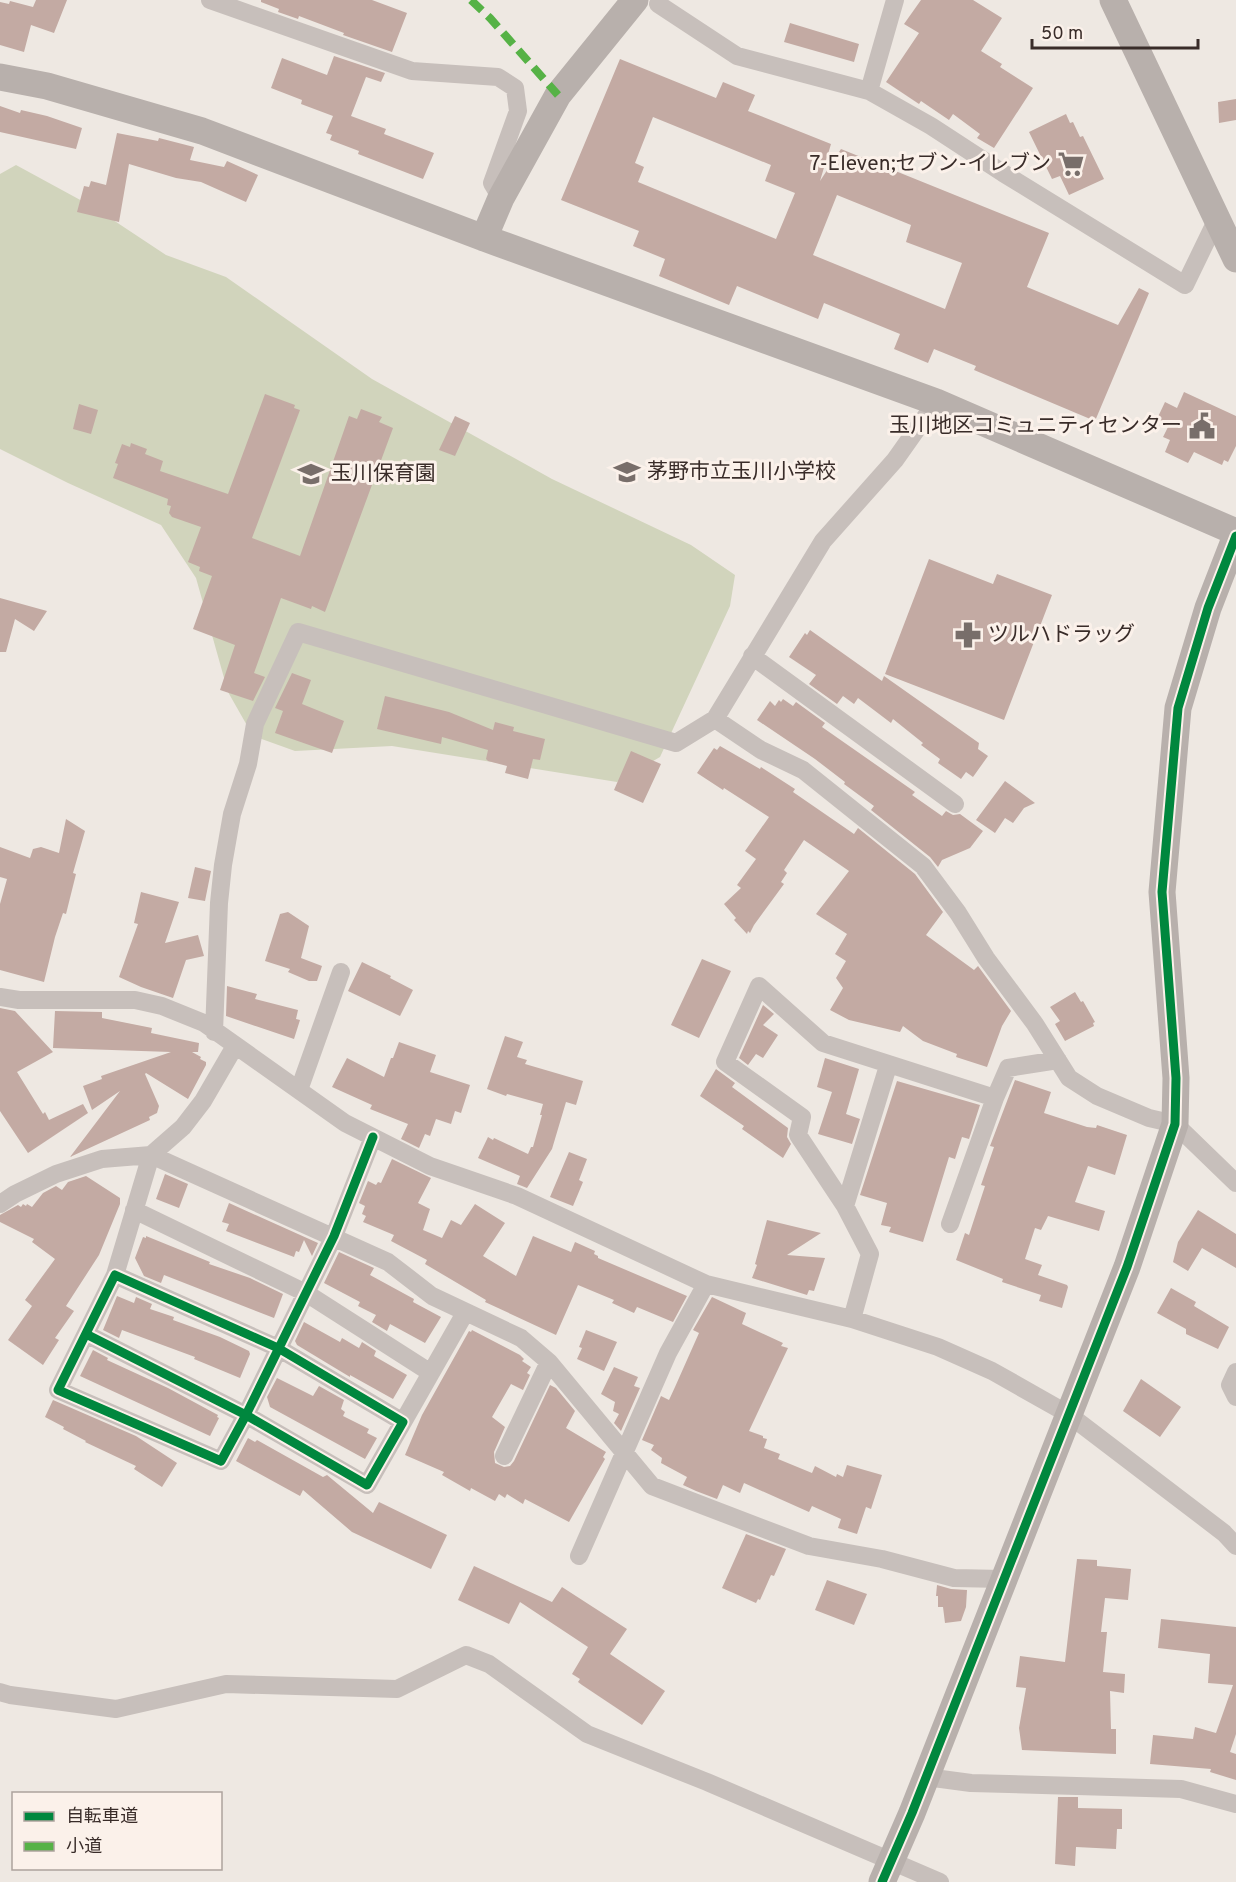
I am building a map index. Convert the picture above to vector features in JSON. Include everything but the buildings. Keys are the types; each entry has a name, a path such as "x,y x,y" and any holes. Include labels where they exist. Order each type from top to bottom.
{"street":[{"path":"210,0 412,70 498,77 515,88 518,111 492,183 501,198"},
{"path":"870,91 895,0"},
{"path":"1113,0 1236,259"},
{"path":"484,238 501,198 558,95 647,2 737,56 870,91 931,126 1185,285 1217,219"},
{"path":"0,77 47,86 202,131 484,238 936,402 1236,534 1208,608 1178,708 1162,892 1176,1078 1175,1124 1126,1267 926,1777 886,1872"},
{"path":"214,1032 219,903 231,814 248,764 255,724 298,632 676,743 716,719 823,542 895,460 936,402"},
{"path":"752,656 955,804"},
{"path":"716,719 761,750 803,771 923,866 958,913 986,958 1035,1024 1069,1078 1097,1096 1149,1118 1175,1124 1236,1183"},
{"path":"298,1090 341,972"},
{"path":"852,1319 870,1254 845,1206 798,1135 802,1117 725,1062 759,986 823,1044 995,1098"},
{"path":"0,997 19,1000 135,1000 162,1006 204,1023 345,1123 430,1166 517,1197 706,1284 852,1319 938,1347 992,1371 1068,1414 1224,1533 1236,1546"},
{"path":"235,1046 203,1101 183,1127 151,1155 115,1275 58,1390 221,1461 334,1236 373,1137"},
{"path":"950,1224 1008,1068 1058,1060"},
{"path":"845,1206 888,1066"},
{"path":"0,1204 56,1174 102,1159 151,1155 388,1262 432,1296 521,1338 549,1362 652,1486 809,1546 882,1559 954,1578 1003,1579"},
{"path":"134,1210 306,1293 431,1373"},
{"path":"115,1275 278,1348 403,1422"},
{"path":"579,1556 668,1353 706,1284"},
{"path":"86,1334 246,1415 367,1485 465,1313"},
{"path":"504,1456 549,1362"},
{"path":"1236,1372 1230,1385 1236,1397"},
{"path":"0,1692 117,1709 226,1684 397,1689 466,1655 489,1664 587,1734 706,1782 886,1872 940,1882"},
{"path":"926,1777 971,1783 1180,1790 1236,1804"}],"green space":[{"path":"16,165 95,208 166,255 226,277 372,379 552,479 691,545 735,575 730,606 660,757 617,782 392,746 295,751 253,736 228,692 196,578 161,525 0,449 0,174"}],"marked path":[{"path":"471,0 490,18 558,95"}],"cycle path":[{"path":"882,1882 912,1813 1127,1267 1175,1124 1176,1078 1162,892 1178,708 1208,608 1236,536"},
{"path":"86,1334 246,1415 367,1485 403,1422 278,1348 115,1275 58,1390 221,1461 246,1415 334,1236 373,1137"}],"place":[{"name":"7-Eleven;セブン-イレブン","path":"1071,164"},
{"name":"玉川地区コミュニティセンター","path":"1202,426"},
{"name":"茅野市立玉川小学校","path":"627,472"},
{"name":"玉川保育園","path":"311,474"},
{"name":"ツルハドラッグ","path":"968,635"}]}
